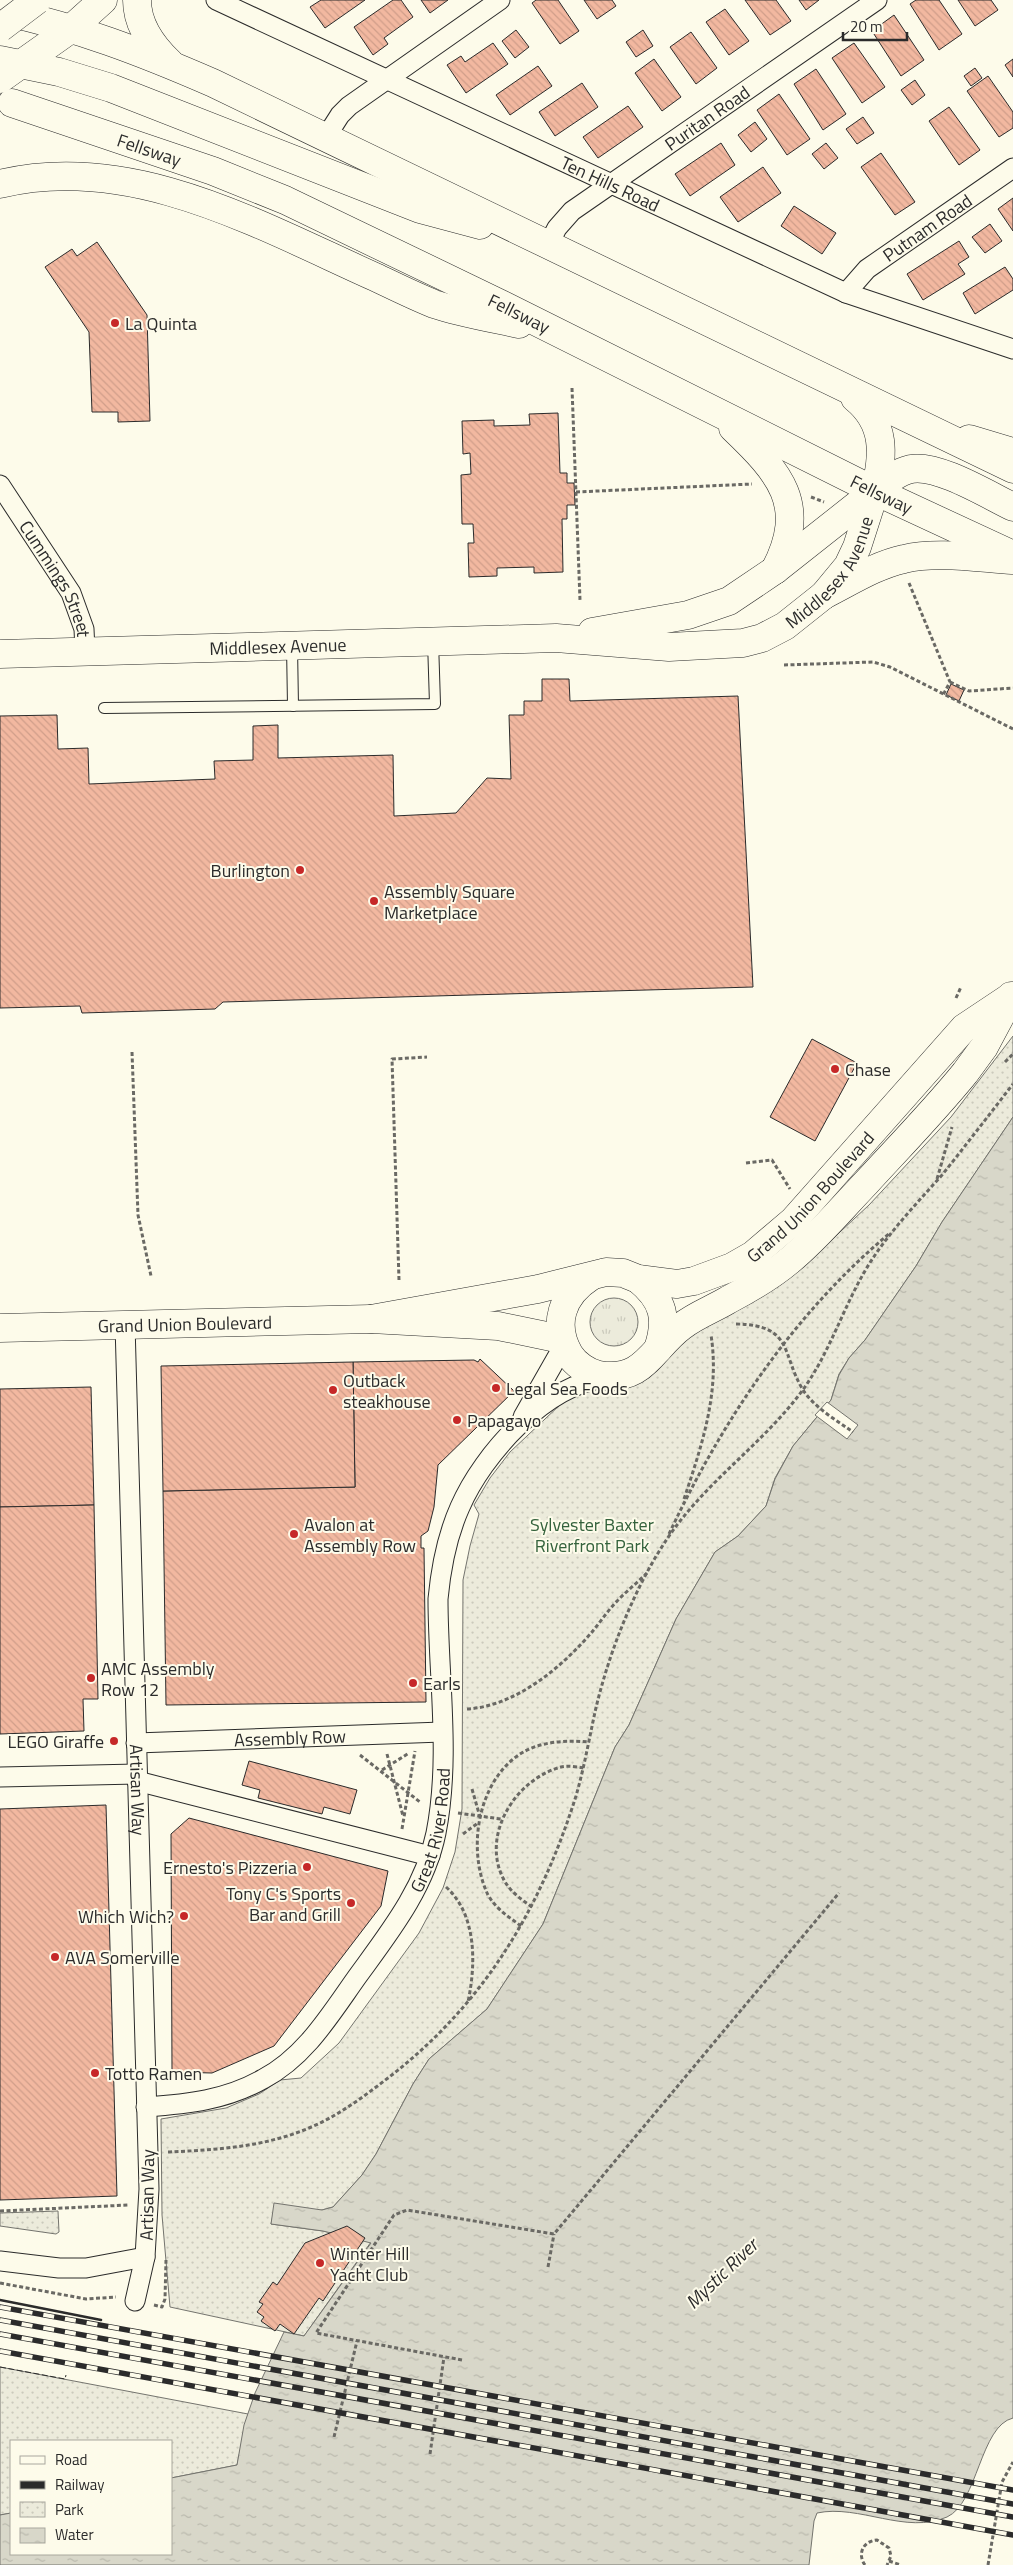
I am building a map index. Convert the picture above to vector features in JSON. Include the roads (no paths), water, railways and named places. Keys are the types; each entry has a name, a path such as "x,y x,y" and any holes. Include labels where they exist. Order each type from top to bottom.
{"main road":[{"path":"0,28 37,0"},
{"path":"0,79 11,61 72,28 103,0"},
{"path":"137,0 139,17 145,32 173,66"},
{"path":"0,11 72,28 173,66 326,137 1013,469"},
{"path":"6,93 11,61"},
{"path":"11,61 58,72 148,101 420,208 548,245"},
{"name":"Fellsway","path":"6,93 249,185 359,234 875,491 1013,555"},
{"path":"0,184 56,175 103,177 141,184 242,218 434,304 564,335"},
{"path":"843,388 864,405 879,427 882,452 875,491"},
{"path":"718,413 773,472 789,501 790,534 775,570"},
{"path":"921,425 1013,452"},
{"path":"875,491 899,473 911,469 924,468 939,472 1013,507"},
{"name":"Middlesex Avenue","path":"556,638 708,610 748,590 875,491"},
{"name":"Middlesex Avenue","path":"0,654 556,638 669,647 743,643 762,638 785,626 824,595 848,566 857,547 875,491"},
{"path":"824,595 878,568 903,559 923,556 1013,560"},
{"name":"Grand Union Boulevard","path":"638,1279 677,1284 694,1282 732,1267 767,1244 793,1221 964,1028 1011,995"},
{"name":"Grand Union Boulevard","path":"0,1328 371,1319 498,1326 563,1342 571,1358 582,1368 596,1374 611,1377 625,1375 638,1370 650,1361 658,1349 682,1325 771,1275 816,1236 959,1081 984,1047 1011,995"},
{"path":"563,1342 559,1324 562,1310 568,1296 578,1285 590,1277 606,1272 623,1273 638,1279"},
{"name":"Grand Union Boulevard","path":"371,1319 538,1289 590,1277"},
{"name":"Grand Union Boulevard","path":"638,1279 655,1296 664,1318 663,1334 658,1349"}],"street":[{"name":"Ten Hills Road","path":"216,0 846,293 1013,349"},
{"path":"326,137 344,111 500,0"},
{"name":"Puritan Road","path":"548,245 557,228 568,215 877,0"},
{"name":"Putnam Road","path":"846,293 867,269 1013,168"},
{"name":"Cummings Street","path":"0,485 71,593 84,629 85,651"},
{"name":"Artisan Way","path":"125,1324 149,2189 145,2257 135,2301"},
{"name":"Great River Road","path":"146,2107 221,2098 264,2079 286,2065 320,2028 412,1898 430,1856 436,1834 442,1792 438,1599 445,1551 460,1506 471,1485 519,1425 563,1342"},
{"name":"Great River Road","path":"519,1425 562,1391 589,1380 611,1377"},
{"name":"Assembly Row","path":"136,1743 442,1732"},
{"path":"0,1778 137,1777 430,1856"},
{"path":"0,2261 59,2268 86,2268 145,2257"}],"lane":[{"path":"104,708 435,704 432,641"},
{"path":"292,645 293,706"}],"water":[{"name":"Mystic River","path":"1013,1117 1013,2418 1002,2424 993,2435 966,2497 957,2509 947,2517 931,2522 915,2523 849,2512 817,2513 814,2521 809,2565 0,2565 0,2515 10,2513 10,2555 172,2555 172,2478 237,2465 244,2425 255,2393 284,2332 304,2336 371,2243 323,2231 271,2224 274,2203 322,2210 333,2207 362,2175 376,2154 413,2084 429,2059 487,2009 543,1924 615,1747 629,1725 676,1619 715,1552 738,1536 766,1506 775,1479 793,1446 831,1400 839,1375 849,1358 865,1340 916,1266 942,1222"}],"railway":[{"path":"0,2307 1013,2490"},
{"path":"0,2320 1013,2504"},
{"path":"0,2334 1013,2517"},
{"path":"0,2351 1013,2535"}],"place":[{"name":"La Quinta","path":"115,323"},
{"name":"Burlington","path":"300,870"},
{"name":"Assembly Square Marketplace","path":"374,901"},
{"name":"Chase","path":"835,1069"},
{"name":"Legal Sea Foods","path":"496,1388"},
{"name":"Outback steakhouse","path":"333,1390"},
{"name":"Papagayo","path":"457,1420"},
{"name":"Avalon at Assembly Row","path":"294,1534"},
{"name":"AMC Assembly Row 12","path":"91,1678"},
{"name":"Earls","path":"413,1683"},
{"name":"LEGO Giraffe","path":"114,1741"},
{"name":"Ernesto's Pizzeria","path":"307,1867"},
{"name":"Tony C's Sports Bar and Grill","path":"351,1903"},
{"name":"Which Wich?","path":"184,1916"},
{"name":"AVA Somerville","path":"55,1957"},
{"name":"Totto Ramen","path":"95,2073"},
{"name":"Winter Hill Yacht Club","path":"320,2263"}],"park label":[{"name":"Sylvester Baxter Riverfront Park","path":"592,1534"}]}
